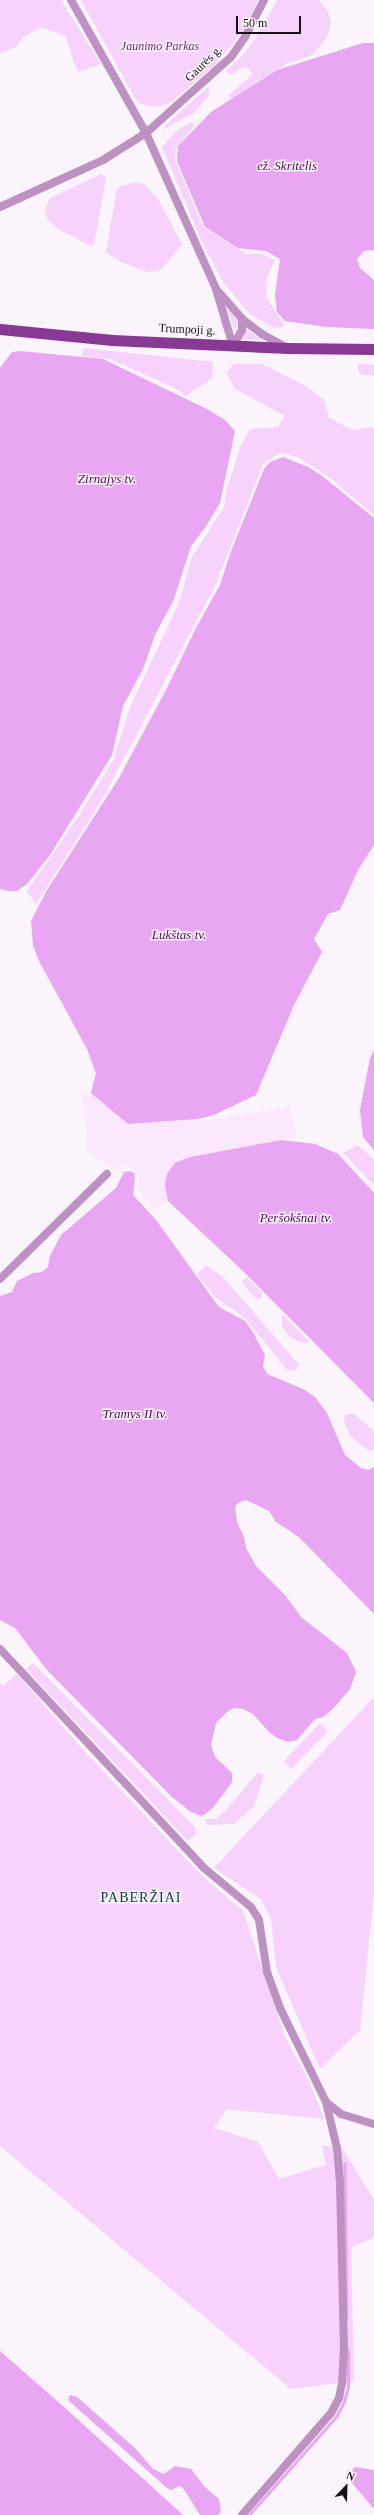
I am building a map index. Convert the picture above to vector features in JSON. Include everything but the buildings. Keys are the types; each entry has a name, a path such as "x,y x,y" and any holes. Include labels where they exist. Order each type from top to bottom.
{"main road":[{"name":"Trumpoji g.","path":"0,329 112,340 287,348 374,349"}],"street":[{"path":"71,0 146,133 216,289 232,346"},
{"name":"Gaurės g.","path":"0,207 103,160 146,133 231,56 245,37 264,0"},
{"path":"216,289 242,319 262,334 287,348"},
{"path":"232,346 242,330 242,319"},
{"path":"0,1279 107,1174"},
{"path":"0,1649 204,1868 251,1906 259,1920 267,1972 280,2008 326,2102 337,2148 339,2177 344,2347 342,2383 339,2398 331,2413 242,2515"},
{"path":"326,2102 341,2114 374,2124"}],"shaded area":[{"path":"82,1093 91,1093 128,1124 198,1119 199,1121 290,1107 296,1137 183,1159 175,1163 168,1201 154,1210 139,1191 139,1176 136,1171 123,1165 115,1171 88,1151"}],"green space":[{"path":"0,0 61,0 101,64 79,72 74,63 66,36 41,27 23,37 16,47 0,53"},
{"name":"Jaunimo Parkas","path":"81,0 258,0 243,31 215,65 171,102 156,107 141,104 135,98"},
{"path":"277,0 319,0 328,12 331,22 327,37 313,55 286,64 231,99 228,96 252,75 250,70 245,67 230,75 226,71 243,55 255,39"},
{"path":"208,87 210,94 195,112 164,129 166,125"},
{"path":"191,122 194,124 193,127 176,148 175,160 203,227 247,254 262,254 275,260 267,278 266,296 284,325 280,328 272,327 250,314 223,282 201,240 162,147 176,131"},
{"path":"101,174 106,178 94,245 91,246 60,230 48,220 45,211 50,198"},
{"path":"134,182 144,184 158,199 182,244 161,270 147,272 119,261 106,252 117,188"},
{"path":"222,298 238,321 236,332"},
{"path":"246,329 262,340 242,339"},
{"path":"84,348 213,362 212,378 186,396 175,388 110,359 82,356"},
{"path":"234,364 262,364 306,386 324,400 329,418 353,430 374,427 374,515 329,477 298,457 280,453 263,464 215,586 103,798 36,904 27,891 77,819 114,759 131,705 179,603 192,557 224,507 226,492 241,445 250,429 278,427 285,416 235,389 227,373"},
{"path":"358,364 374,365 374,375 361,375 358,370"},
{"path":"357,1145 374,1159 374,1185 343,1153"},
{"path":"206,1265 224,1278 299,1365 295,1370 288,1371 244,1317 215,1297 197,1274"},
{"path":"247,1278 263,1293 260,1300 254,1297 243,1284 243,1280"},
{"path":"282,1314 310,1342 303,1343 291,1338 282,1327"},
{"path":"354,1414 374,1431 374,1450 367,1450 351,1436 344,1423 345,1416"},
{"path":"33,1663 195,1827 196,1835 188,1841 26,1669"},
{"path":"17,1674 85,1752 201,1875 243,1911 285,2037 308,2079 324,2119 227,2109 214,2128 258,2142 279,2179 326,2165 322,2145 343,2149 374,2200 374,2235 372,2239 351,2247 354,2381 291,2389 0,2146 0,1683 3,1686"},
{"path":"374,1697 374,1893 360,2030 320,2069 276,1967 271,1920 261,1899 214,1868"},
{"path":"320,1723 328,1731 291,1769 284,1761"},
{"path":"258,1772 264,1775 254,1806 234,1824 207,1825 206,1819 216,1819 227,1809"}],"water":[{"name":"ež. Skritelis","path":"363,43 374,43 374,250 364,251 357,259 360,268 374,280 374,329 327,327 285,321 277,312 275,295 280,259 266,251 238,248 205,227 177,161 178,146 211,112 277,70"},
{"name":"Zirnajys tv.","path":"20,351 103,359 205,408 225,420 235,431 220,503 205,528 191,546 174,599 155,635 143,669 123,706 112,755 50,855 27,884 17,891 8,891 0,889 0,368 12,352"},
{"name":"Lukštas tv.","path":"283,457 308,467 321,475 374,518 374,845 358,870 340,910 328,914 314,939 322,952 294,1005 256,1095 214,1115 198,1119 128,1124 91,1093 96,1073 87,1049 39,961 33,945 31,921 47,890 119,778 167,688 195,630 220,585 230,554 264,469 270,462"},
{"path":"374,1050 374,1150 363,1137 360,1110 370,1058"},
{"name":"Peršokšnai tv.","path":"281,1140 315,1144 338,1154 374,1193 374,1403 242,1270 168,1201 165,1184 167,1174 175,1163 190,1157"},
{"name":"Tramys II tv.","path":"130,1171 134,1173 135,1178 133,1195 156,1220 219,1307 245,1321 253,1332 265,1355 263,1366 267,1374 303,1389 315,1397 327,1413 345,1455 361,1468 368,1470 374,1467 374,1614 299,1537 276,1522 269,1511 246,1500 238,1503 235,1507 237,1522 244,1537 246,1548 256,1566 285,1595 301,1617 347,1653 356,1672 350,1689 334,1708 323,1717 315,1719 297,1740 288,1742 277,1738 269,1732 253,1714 243,1709 234,1708 227,1712 216,1723 211,1745 215,1757 232,1773 232,1782 213,1808 202,1816 191,1812 172,1797 47,1670 15,1628 0,1620 0,1296 12,1292 17,1281 33,1273 42,1272 48,1267 50,1256 61,1235 116,1188 124,1172"},
{"path":"0,2351 64,2407 183,2515 0,2515"},
{"path":"70,2395 77,2397 136,2449 153,2469 164,2474 175,2466 191,2469 205,2487 219,2499 221,2512 218,2515 200,2515 183,2488 179,2486 171,2490 167,2488 68,2400"},
{"path":"355,2467 374,2470 374,2509 351,2482 351,2472"}],"waterway":[{"path":"345,2163 347,2318"},
{"path":"249,2515 336,2417 344,2402 348,2387 348,2351"}],"district":[{"name":"PABERŽIAI","path":"141,1898"}]}
